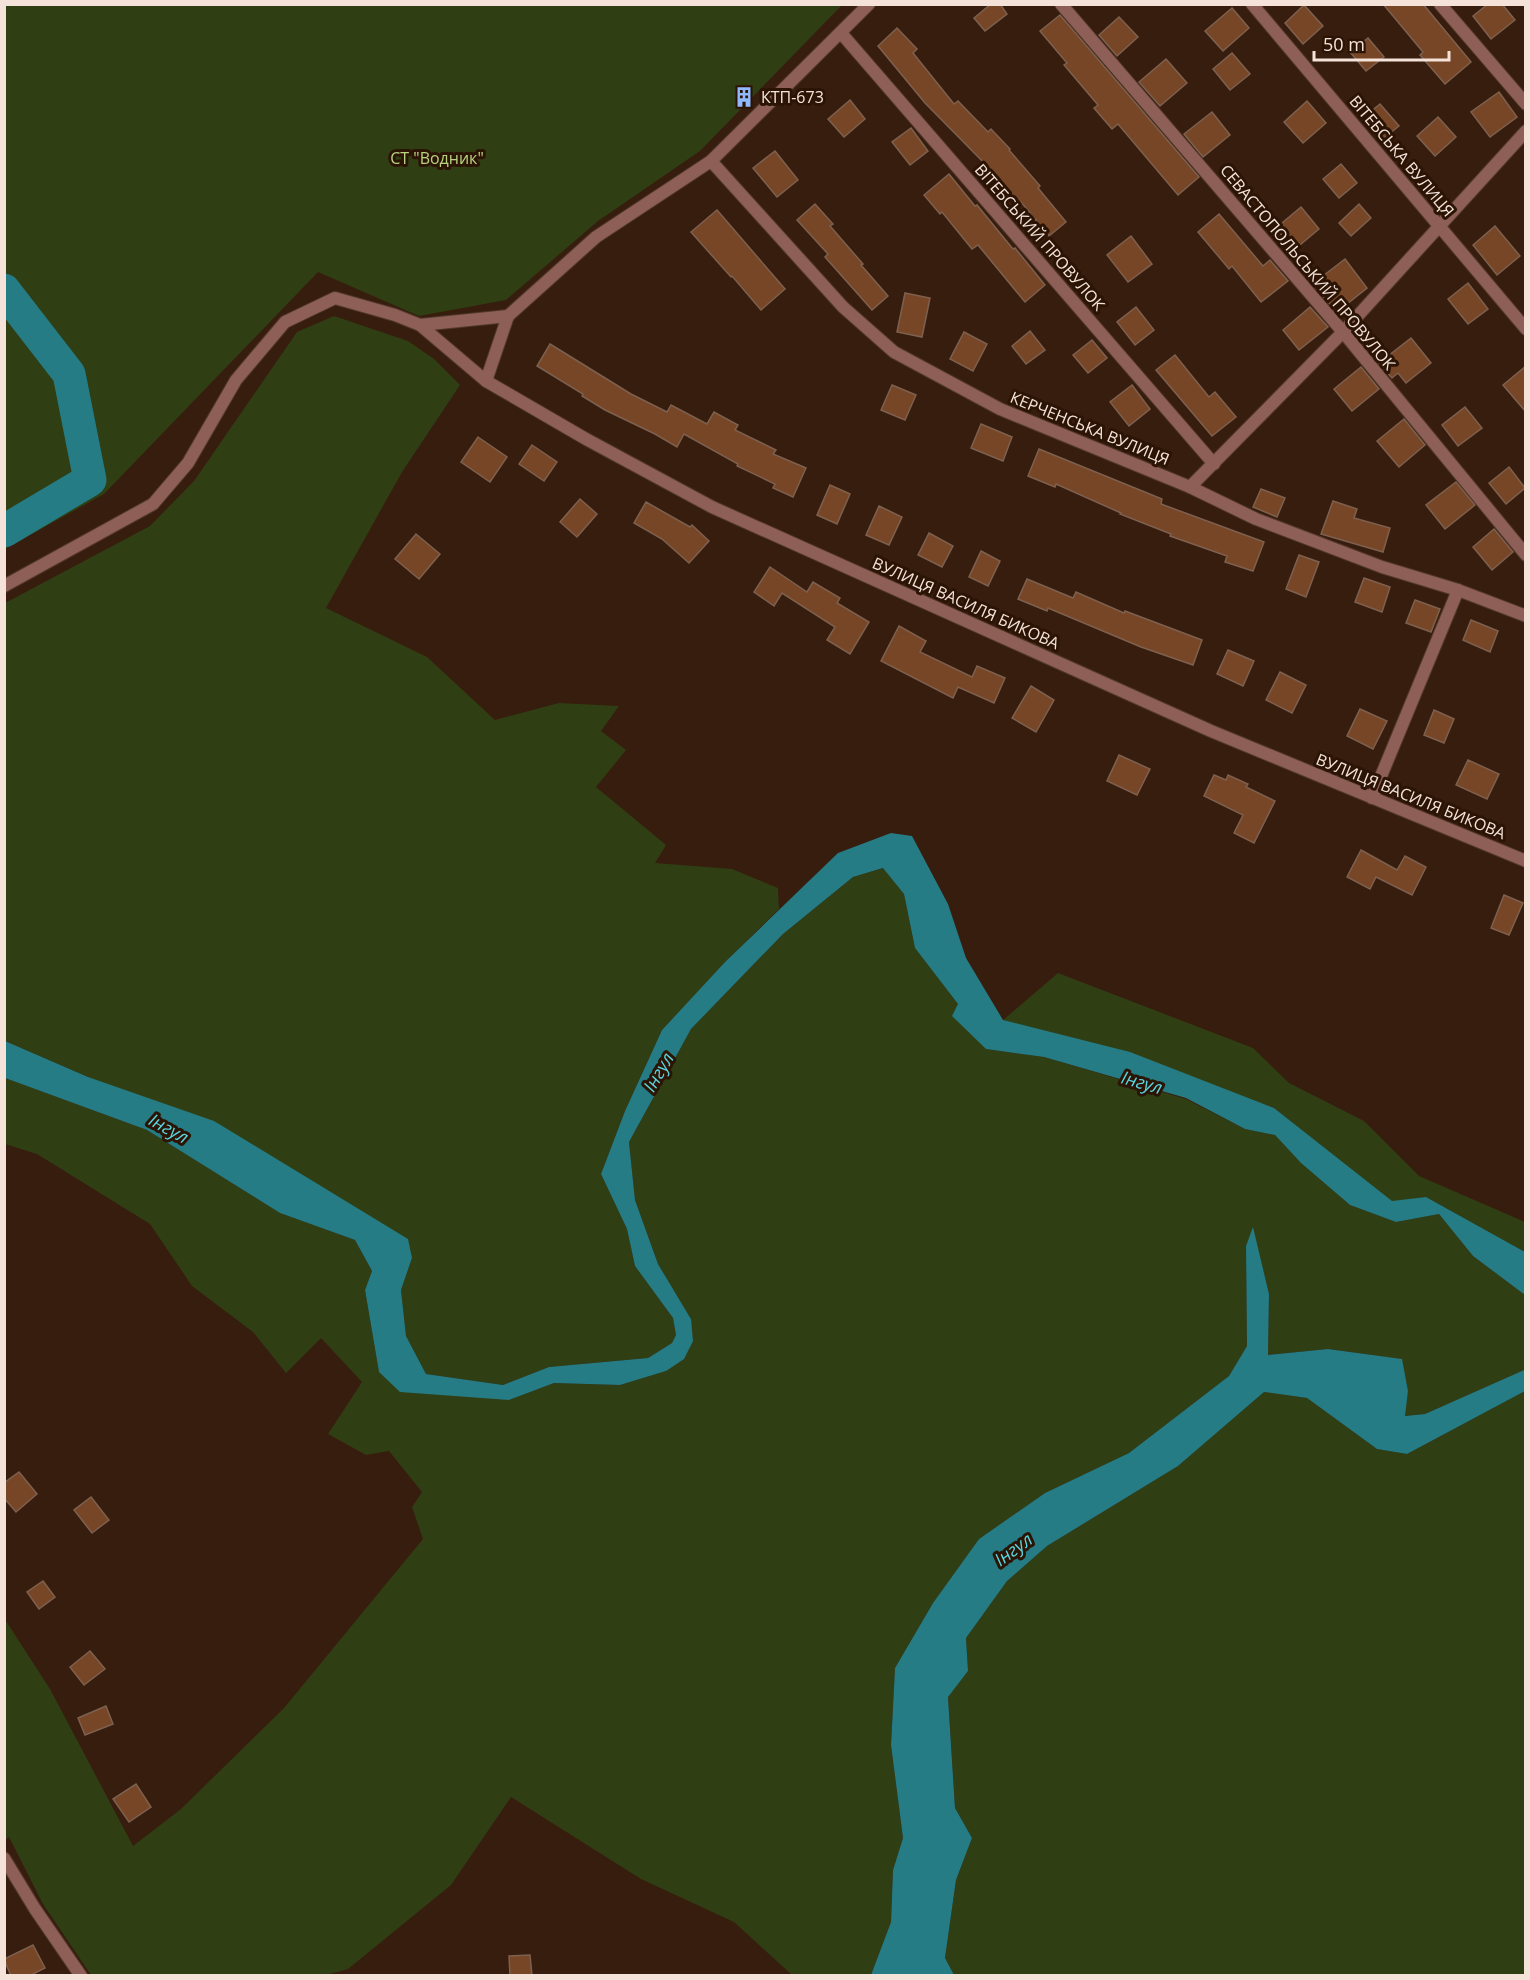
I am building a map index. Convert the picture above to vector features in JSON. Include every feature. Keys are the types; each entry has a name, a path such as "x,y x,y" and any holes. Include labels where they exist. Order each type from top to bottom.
{"street":[{"path":"486,381 508,316 596,237 711,161 869,4"},
{"name":"СЕВАСТОПОЛЬСЬКИЙ ПРОВУЛОК","path":"1061,4 1343,332 1526,555"},
{"name":"ВІТЕБСЬКА ВУЛИЦЯ","path":"1252,4 1526,329"},
{"path":"1440,4 1526,104"},
{"name":"ВІТЕБСЬКИЙ ПРОВУЛОК","path":"841,33 1214,464"},
{"path":"1190,487 1343,332 1526,131"},
{"name":"КЕРЧЕНСЬКА ВУЛИЦЯ","path":"711,161 843,307 894,352 1000,409 1190,487 1256,519 1361,559 1458,590 1526,616"},
{"path":"4,586 153,504 188,463 236,380 285,322 335,298 395,315 420,325 508,316"},
{"name":"ВУЛИЦЯ ВАСИЛЯ БИКОВА","path":"420,325 486,381 712,507 1211,731 1526,861"},
{"path":"1372,798 1458,590"},
{"path":"4,1858 81,1976"}],"green space":[{"name":"СТ \"Водник\"","path":"5,4 842,5 700,151 598,221 506,300 419,316 318,272 104,494 5,549"},
{"path":"334,316 408,341 434,359 460,385 402,472 326,608 427,657 495,720 559,703 619,706 601,731 626,750 596,787 666,845 655,863 732,869 778,888 779,909 725,962 662,1030 625,1111 601,1174 627,1229 635,1266 673,1318 676,1335 672,1343 648,1358 549,1367 503,1385 426,1374 406,1336 401,1290 412,1258 88,1077 5,1041 5,603 150,526 194,481 297,332"},
{"path":"884,868 904,894 915,948 958,1004 986,1049 1044,1057 1186,1099 1245,1129 1275,1135 1301,1163 1350,1205 1396,1222 1439,1214 1473,1256 1525,1295 1526,1367 1524,1370 1425,1414 1404,1416 1408,1391 1401,1359 1328,1349 1268,1355 1269,1294 1253,1229 1246,1246 1247,1346 1229,1376 1129,1453 1045,1493 979,1539 933,1603 895,1668 891,1745 903,1838 893,1870 891,1922 871,1975 792,1975 734,1922 641,1879 511,1797 451,1885 348,1969 322,1976 91,1975 43,1904 9,1837 5,1840 4,1618 50,1689 133,1846 181,1809 284,1708 423,1539 412,1507 422,1492 389,1451 366,1455 328,1434 362,1382 321,1338 286,1373 253,1332 192,1286 150,1224 37,1154 5,1144 5,1078 147,1130 280,1213 355,1240 372,1271 365,1290 379,1372 509,1400 554,1383 620,1385 666,1371 691,1319 658,1264 635,1200 629,1142 691,1029 783,934 853,877"},
{"path":"1058,973 1253,1048 1289,1083 1364,1121 1419,1176 1525,1222 1525,1252 1426,1197 1392,1202 1274,1108 1003,1020"},
{"path":"1525,1391 1525,1975 954,1976 945,1958 956,1880 972,1838 955,1808 948,1696 968,1671 966,1638 1007,1581 1047,1546 1178,1466 1264,1392 1307,1398 1377,1449 1407,1454"}],"water":[{"name":"Інгул","path":"891,833 912,836 948,904 966,958 1003,1020 1130,1052 1274,1108 1392,1201 1426,1197 1525,1252 1525,1295 1473,1256 1439,1214 1396,1222 1350,1205 1301,1163 1275,1135 1245,1129 1186,1098 1044,1057 986,1049 952,1016 958,1004 915,948 904,894 883,868 853,877 783,934 691,1029 629,1142 635,1200 658,1264 691,1319 693,1341 684,1359 666,1371 620,1385 554,1383 509,1400 400,1392 379,1372 365,1290 372,1271 355,1240 280,1213 147,1130 5,1078 5,1041 88,1077 214,1121 408,1239 412,1258 401,1290 406,1336 426,1374 503,1385 549,1367 648,1358 672,1343 676,1335 673,1318 635,1266 627,1229 601,1174 625,1111 662,1030 725,962 838,853"},
{"name":"Інгул","path":"1253,1227 1269,1294 1268,1355 1328,1349 1402,1359 1408,1391 1405,1416 1425,1414 1524,1370 1525,1367 1525,1391 1407,1454 1377,1449 1307,1398 1264,1392 1178,1466 1047,1546 1007,1581 966,1638 968,1671 948,1697 955,1808 972,1838 956,1880 945,1958 954,1975 871,1975 891,1922 893,1870 903,1838 891,1745 895,1668 933,1603 979,1539 1045,1493 1129,1453 1229,1376 1247,1346 1246,1246"}],"building":[{"path":"991,4 1000,4 1007,14 985,31 974,18"},
{"path":"1383,4 1423,4 1471,62 1445,84 1420,55 1423,52"},
{"path":"1488,4 1502,4 1515,20 1491,39 1473,16"},
{"path":"1304,5 1323,26 1303,44 1285,23"},
{"path":"1232,8 1249,28 1223,51 1205,31"},
{"path":"1060,15 1199,177 1178,195 1118,124 1112,129 1094,108 1098,105 1064,65 1067,63 1040,31"},
{"path":"1119,17 1138,37 1117,56 1099,35"},
{"path":"897,28 917,49 913,53 954,104 958,101 988,132 991,129 1040,186 1038,188 1066,222 1049,236 1021,202 925,103 878,46"},
{"path":"1368,38 1384,57 1366,71 1350,52"},
{"path":"1232,53 1250,74 1230,90 1213,69"},
{"path":"1166,59 1187,83 1160,106 1139,82"},
{"path":"1499,92 1517,117 1490,137 1471,112"},
{"path":"850,100 865,119 844,137 828,119"},
{"path":"1307,101 1326,123 1303,143 1284,122"},
{"path":"1380,104 1399,126 1383,139 1364,117"},
{"path":"1212,112 1230,135 1203,157 1184,134"},
{"path":"1438,117 1456,137 1435,156 1417,136"},
{"path":"911,128 928,151 910,165 892,142"},
{"path":"775,151 798,180 777,197 753,168"},
{"path":"1341,164 1357,183 1339,198 1323,179"},
{"path":"949,174 1045,285 1025,302 978,245 972,249 942,212 940,214 924,195"},
{"path":"815,204 833,224 830,226 888,296 872,310 825,257 828,254 797,220"},
{"path":"1359,204 1371,218 1351,236 1339,223"},
{"path":"1301,207 1319,229 1294,250 1276,228"},
{"path":"717,210 785,289 761,310 691,232"},
{"path":"1219,214 1263,266 1270,260 1288,281 1261,302 1232,266 1229,269 1198,232"},
{"path":"1495,226 1520,256 1497,275 1473,245"},
{"path":"1131,236 1152,264 1128,282 1107,255"},
{"path":"1345,259 1367,288 1337,312 1323,296 1329,291 1319,279"},
{"path":"1468,283 1488,309 1468,324 1448,299"},
{"path":"905,293 930,298 922,337 897,332"},
{"path":"1136,307 1154,330 1135,345 1117,322"},
{"path":"1310,307 1328,327 1299,350 1283,330"},
{"path":"1030,331 1045,350 1026,364 1012,346"},
{"path":"964,332 987,344 973,371 950,359"},
{"path":"1411,338 1431,363 1406,383 1398,373 1392,378 1379,363"},
{"path":"1092,340 1107,358 1088,373 1073,355"},
{"path":"550,344 631,394 667,412 671,405 707,424 714,412 738,425 735,430 776,450 773,454 806,468 793,497 773,488 775,484 737,466 738,464 684,434 677,447 582,396 583,394 537,366"},
{"path":"1175,355 1209,397 1215,392 1236,417 1212,436 1156,370"},
{"path":"1526,366 1526,412 1503,385"},
{"path":"1361,367 1379,389 1352,411 1334,389"},
{"path":"892,385 916,395 905,420 881,410"},
{"path":"1132,385 1150,409 1129,426 1110,402"},
{"path":"1465,407 1482,428 1458,446 1442,425"},
{"path":"1404,419 1425,445 1399,467 1377,441"},
{"path":"981,424 1012,437 1003,461 971,448"},
{"path":"478,437 507,457 490,482 461,462"},
{"path":"532,445 557,462 544,481 519,464"},
{"path":"1039,449 1162,499 1161,504 1264,542 1253,571 1225,562 1227,556 1170,536 1171,534 1120,514 1056,484 1055,487 1028,476"},
{"path":"1509,467 1525,488 1506,504 1489,483"},
{"path":"1456,482 1475,505 1445,529 1426,505"},
{"path":"830,485 850,494 837,524 817,515"},
{"path":"1261,489 1285,498 1277,517 1253,507"},
{"path":"580,499 597,514 577,537 560,522"},
{"path":"1333,501 1357,509 1354,518 1390,528 1383,552 1321,534"},
{"path":"646,502 690,527 692,525 709,541 689,563 662,539 634,523"},
{"path":"879,506 902,517 889,545 866,535"},
{"path":"1494,529 1513,552 1492,570 1473,547"},
{"path":"929,533 953,546 942,567 918,555"},
{"path":"416,534 440,554 419,579 395,559"},
{"path":"981,551 1000,561 988,586 969,577"},
{"path":"1299,555 1319,562 1306,597 1286,589"},
{"path":"770,567 807,592 813,582 840,598 837,603 869,622 850,654 827,640 835,627 782,593 774,606 754,592"},
{"path":"1364,578 1390,587 1382,612 1355,602"},
{"path":"1027,579 1073,598 1076,592 1124,613 1125,611 1202,640 1193,665 1141,647 1048,608 1047,611 1018,599"},
{"path":"1415,600 1440,609 1431,632 1406,623"},
{"path":"1471,620 1498,631 1490,652 1463,640"},
{"path":"899,626 926,641 920,652 972,677 977,666 1005,678 994,703 958,687 953,698 881,661"},
{"path":"1228,650 1254,661 1243,686 1217,674"},
{"path":"1280,672 1306,685 1292,713 1266,700"},
{"path":"1031,686 1054,700 1036,732 1012,718"},
{"path":"1360,709 1387,721 1373,749 1347,736"},
{"path":"1434,710 1454,719 1444,743 1424,735"},
{"path":"1119,755 1150,769 1137,795 1107,781"},
{"path":"1468,760 1499,774 1487,799 1456,785"},
{"path":"1214,775 1226,780 1228,775 1248,784 1246,787 1275,801 1254,843 1234,833 1243,815 1204,796"},
{"path":"1361,850 1397,870 1405,856 1426,867 1412,895 1376,877 1370,889 1347,877"},
{"path":"1504,895 1523,903 1509,935 1491,928"},
{"path":"19,1472 37,1494 16,1512 4,1498 4,1483"},
{"path":"91,1497 109,1520 92,1533 74,1510"},
{"path":"43,1581 55,1597 39,1609 27,1592"},
{"path":"90,1651 105,1669 84,1685 70,1667"},
{"path":"106,1706 113,1724 85,1735 78,1718"},
{"path":"136,1784 151,1807 129,1822 113,1799"},
{"path":"33,1945 45,1968 29,1976 11,1976 4,1959"},
{"path":"530,1955 532,1976 510,1976 509,1956"}],"waterway":[{"path":"4,290 69,374 90,480 4,531"}],"place":[{"name":"КТП-673","path":"744,97"}]}
